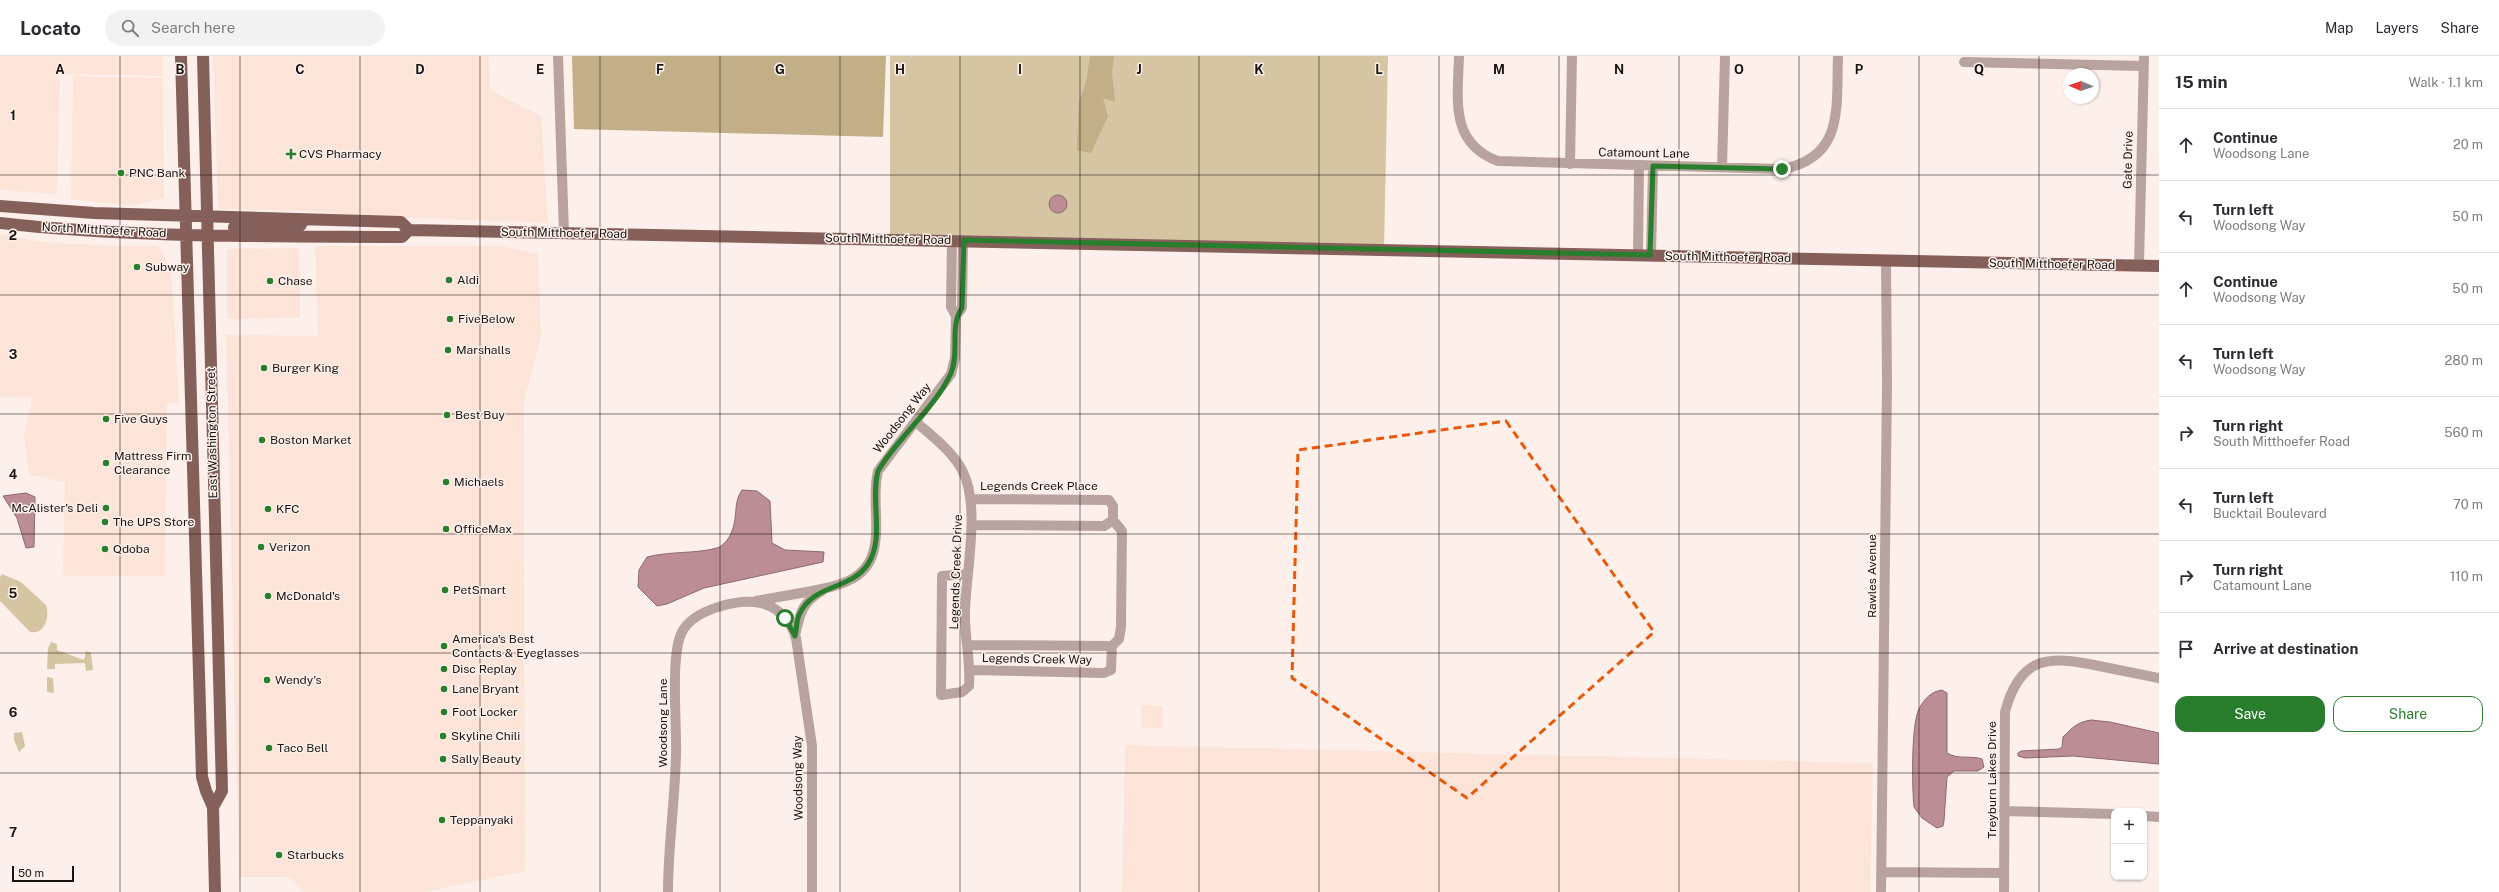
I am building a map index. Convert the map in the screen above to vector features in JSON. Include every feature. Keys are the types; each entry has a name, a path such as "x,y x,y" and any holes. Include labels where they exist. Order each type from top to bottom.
{"main road":[{"name":"East Washington Street","path":"181,56 185,216 201,229"},
{"name":"East Washington Street","path":"203,56 201,229 222,791 213,807"},
{"name":"North Mitthoefer Road","path":"0,206 94,213 185,216 201,229"},
{"name":"South Mitthoefer Road","path":"201,229 317,219 401,222 409,230 1058,242 2159,266"},
{"name":"North Mitthoefer Road","path":"0,223 103,232 201,229"},
{"name":"East Washington Street","path":"201,229 186,250 202,777 213,807 215,892"},
{"name":"South Mitthoefer Road","path":"201,229 402,237 409,230"}],"street":[{"path":"558,56 564,233"},
{"name":"Catamount Lane","path":"1459,56 1458,112 1462,129 1472,145 1479,152 1498,161 1782,169 1805,163 1817,155 1833,132 1836,117 1838,56"},
{"path":"1570,164 1572,56"},
{"path":"1722,168 1725,56"},
{"path":"1964,62 2144,61"},
{"name":"Gate Drive","path":"2139,265 2144,61"},
{"path":"1638,255 1639,166"},
{"path":"1650,255 1653,166"},
{"name":"Woodsong Way","path":"812,892 812,746 796,638 797,621 802,609 810,599 829,588 846,583 858,576 869,562 875,544 878,473 883,463 916,422 951,374 955,358 956,316 951,307 958,240"},
{"name":"Rawles Avenue","path":"1882,892 1887,384 1886,260"},
{"name":"Legends Creek Drive","path":"916,422 951,454 962,470 970,499 972,525 966,574 965,618 970,670 969,686 957,693 942,695 942,576 966,574"},
{"name":"Legends Creek Place","path":"970,499 1109,500 1113,506 1113,520"},
{"path":"967,645 1112,646 1119,639 1121,619 1122,531 1113,520 1104,526 972,525"},
{"name":"Woodsong Lane","path":"668,892 676,756 677,642 687,624 703,612 829,588"},
{"name":"Woodsong Lane","path":"750,602 765,604 778,611 788,621 796,638"},
{"name":"Legends Creek Way","path":"970,670 1104,674 1111,670 1112,646"},
{"name":"Treyburn Lakes Drive","path":"2004,892 2005,712 2011,691 2024,674 2042,663 2064,659 2159,678"},
{"path":"2004,812 2111,814"},
{"path":"2147,816 2159,817"},
{"path":"1882,872 2004,873"}],"highlighted area":[{"path":"1506,421 1654,632 1467,798 1292,678 1298,450"}],"shaded area":[{"path":"0,56 163,56 163,76 60,74 57,194 0,190"},
{"path":"213,56 489,56 490,90 541,116 548,223 396,217 301,211 218,209"},
{"path":"572,56 886,56 883,137 574,129"},
{"path":"890,56 1388,56 1384,249 890,239"},
{"path":"1090,56 1114,56 1112,72 1115,102 1103,98 1108,116 1091,153 1077,150 1079,101 1086,83"},
{"path":"73,76 163,78 164,198 131,206 71,199"},
{"path":"1058,195 1064,198 1067,204 1064,210 1058,213 1052,210 1049,204 1052,198"},
{"path":"0,234 43,242 111,246 156,246 159,247 171,268 179,403 167,403 165,576 66,576 63,572 65,482 29,475 24,436 32,398 0,397"},
{"path":"315,246 502,246 538,254 541,337 524,401 525,871 425,892 305,892 290,877 239,877 226,335 318,336"},
{"path":"299,248 300,318 227,319 227,249"},
{"path":"742,490 757,491 770,501 772,543 785,550 824,552 823,562 704,588 667,604 657,606 638,587 639,570 647,557 709,550 722,545 732,531 735,520 737,500"},
{"path":"26,493 35,497 34,547 26,548 17,518 3,496"},
{"path":"2,574 21,582 46,605 47,620 43,628 39,631 30,632 0,601 0,577"},
{"path":"51,642 57,644 57,650 84,660 86,651 91,653 93,670 86,671 85,663 55,664 55,669 47,669 48,648"},
{"path":"47,677 53,678 54,693 47,692"},
{"path":"1942,690 1947,693 1947,753 1960,757 1982,759 1984,767 1978,771 1954,771 1947,777 1944,821 1943,826 1937,828 1922,818 1914,807 1913,742 1916,717 1919,709 1929,696"},
{"path":"1141,705 1163,706 1163,728 1141,728"},
{"path":"2091,720 2110,722 2159,733 2159,764 2073,756 2025,758 2018,756 2018,753 2021,751 2059,749 2062,747 2063,737 2069,731 2078,724"},
{"path":"22,732 25,746 19,752 14,740 14,733"},
{"path":"1125,745 1873,763 1870,892 1122,892"}],"place":[{"name":"CVS Pharmacy","path":"291,154"},
{"name":"PNC Bank","path":"121,173"},
{"name":"Subway","path":"137,267"},
{"name":"Aldi","path":"449,280"},
{"name":"Chase","path":"270,281"},
{"name":"FiveBelow","path":"450,319"},
{"name":"Marshalls","path":"448,350"},
{"name":"Burger King","path":"264,368"},
{"name":"Best Buy","path":"447,415"},
{"name":"Five Guys","path":"106,419"},
{"name":"Boston Market","path":"262,440"},
{"name":"Mattress Firm Clearance","path":"106,463"},
{"name":"Michaels","path":"446,482"},
{"name":"McAlister's Deli","path":"106,508"},
{"name":"KFC","path":"268,509"},
{"name":"The UPS Store","path":"105,522"},
{"name":"OfficeMax","path":"446,529"},
{"name":"Verizon","path":"261,547"},
{"name":"Qdoba","path":"105,549"},
{"name":"PetSmart","path":"445,590"},
{"name":"McDonald's","path":"268,596"},
{"name":"America's Best Contacts & Eyeglasses","path":"444,646"},
{"name":"Disc Replay","path":"444,669"},
{"name":"Wendy's","path":"267,680"},
{"name":"Lane Bryant","path":"444,689"},
{"name":"Foot Locker","path":"444,712"},
{"name":"Skyline Chili","path":"443,736"},
{"name":"Taco Bell","path":"269,748"},
{"name":"Sally Beauty","path":"443,759"},
{"name":"Teppanyaki","path":"442,820"},
{"name":"Starbucks","path":"279,855"}],"route":[{"path":"785,618 794,630 795,636 796,625 800,613 810,599 826,588 848,582 863,572 868,565 875,544 876,483 878,471 945,384 954,366 956,316 962,308 964,240 1650,255 1653,166 1782,169"}]}
